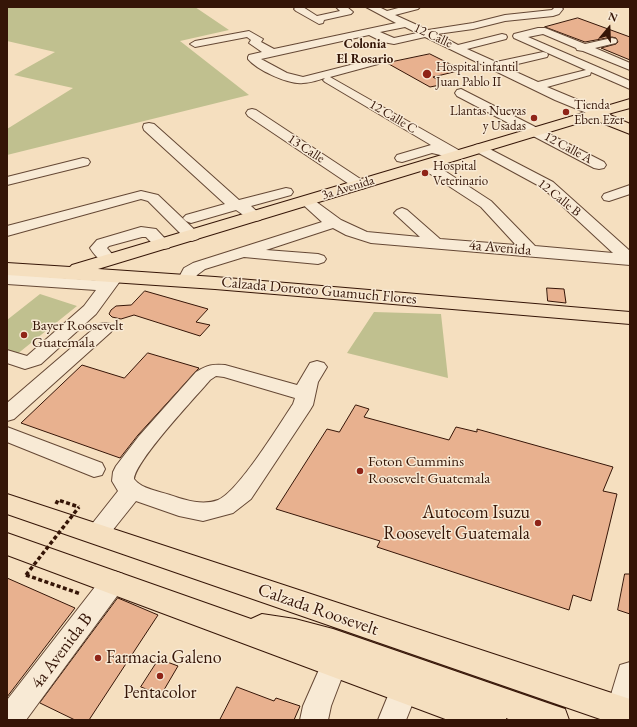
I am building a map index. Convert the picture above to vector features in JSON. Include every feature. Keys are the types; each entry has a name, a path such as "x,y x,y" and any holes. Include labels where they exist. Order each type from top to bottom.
{"main road":[{"name":"3a Avenida","path":"115,275 118,272 117,267 124,260 137,252 192,236 240,210 306,201 360,185 413,164 456,155 597,115 630,103"},
{"name":"12 Calle","path":"597,115 630,130"},
{"name":"Calzada Doroteo Guamuch Flores","path":"7,269 115,275 630,318"},
{"name":"Calzada Roosevelt","path":"7,504 625,713"},
{"path":"7,544 114,581 217,621 490,720"},
{"path":"217,621 295,632 333,642 553,720"}],"street":[{"path":"308,13 348,12 341,7"},
{"name":"12 Calle","path":"371,7 560,97 568,104 597,115"},
{"path":"385,14 415,7"},
{"path":"370,31 387,40 394,41 473,26 505,18 553,13 558,9"},
{"path":"374,62 303,80 292,80 286,78 253,57 256,55 405,24"},
{"path":"628,81 518,36 545,31 630,67"},
{"path":"529,33 572,51 628,81"},
{"path":"195,44 249,34 258,39 254,43 271,52"},
{"path":"457,48 502,37"},
{"path":"559,54 612,41"},
{"path":"495,66 543,55"},
{"path":"537,86 586,73"},
{"name":"12 Calle C","path":"329,80 456,155"},
{"path":"461,93 542,130"},
{"path":"498,104 542,130"},
{"path":"360,107 427,146 456,155"},
{"name":"13 Calle","path":"252,113 360,185"},
{"path":"149,126 240,210"},
{"name":"12 Calle A","path":"542,130 599,165"},
{"path":"427,146 413,164 486,204 528,250"},
{"name":"12 Calle B","path":"480,148 548,185 630,259"},
{"path":"7,181 82,162"},
{"path":"609,196 630,189"},
{"path":"191,218 240,210 286,192"},
{"path":"8,230 140,195 152,198 192,236"},
{"name":"4a Avenida","path":"306,201 334,223 351,232 371,238 630,259"},
{"path":"402,213 434,242"},
{"path":"185,281 190,272 198,266 238,252 334,223"},
{"path":"115,275 98,248 103,243 142,232 150,232 163,245"},
{"path":"288,257 296,234"},
{"path":"238,252 318,259"},
{"path":"7,279 115,275"},
{"path":"7,356 25,363 34,360 90,310 115,275"},
{"path":"7,414 106,328"},
{"path":"58,338 85,346"},
{"path":"305,394 225,371 213,370 203,376 146,442 124,472 123,481 131,491 179,507 204,512 225,507 243,493 303,405 308,382 317,367"},
{"path":"7,434 94,469"},
{"path":"96,535 131,491"},
{"name":"4a Avenida B","path":"10,714 114,581"},
{"path":"314,720 317,706 334,664"},
{"path":"625,713 630,674"},
{"path":"392,720 404,690"}],"path":[{"path":"58,500 79,506 26,575 70,590"}],"green space":[{"path":"7,7 195,7 229,30 180,41 249,95 7,155 7,129 73,88 14,75 55,52 7,41"},
{"name":"Bayer Roosevelt Guatemala","path":"40,294 77,306 16,355 7,351 7,320"},
{"path":"374,312 441,314 448,378 347,353"}],"building":[{"path":"578,18 630,37 630,60 601,48 616,44 618,42 616,38 612,37 585,42 545,27"},
{"name":"Hospital infantil Juan Pablo II","path":"430,54 462,70 433,77 445,84 430,87 387,63"},
{"path":"547,288 564,289 566,303 548,301"},
{"path":"145,291 208,309 196,322 210,325 200,336 134,315 121,319 112,317 109,314 116,306 131,305"},
{"name":"Bayer Roosevelt Guatemala","path":"148,353 199,368 138,435 120,458 21,423 82,365 124,378"},
{"path":"356,405 369,409 364,417 449,440 456,427 477,432 477,429 613,467 603,491 617,494 591,601 573,595 569,610 377,547 380,541 276,509 327,429 339,432"},
{"path":"625,574 630,574 630,614 618,610"},
{"path":"7,578 75,608 7,697"},
{"name":"Farmacia Galeno","path":"118,598 158,615 89,720 75,720 40,703"},
{"name":"Pentacolor","path":"159,659 178,666 161,695 141,687"},
{"path":"237,687 274,701 276,698 300,706 294,720 220,720"}],"place":[{"name":"Hospital infantil Juan Pablo II","path":"427,74"},
{"name":"Tienda Eben Ezer","path":"566,112"},
{"name":"Llantas Nuevas y Usadas","path":"534,118"},
{"name":"Hospital Veterinario","path":"425,173"},
{"name":"Bayer Roosevelt Guatemala","path":"24,335"},
{"name":"Foton Cummins Roosevelt Guatemala","path":"360,471"},
{"name":"Autocom Isuzu Roosevelt Guatemala","path":"538,523"},
{"name":"Farmacia Galeno","path":"98,658"},
{"name":"Pentacolor","path":"160,676"}],"district":[{"name":"Colonia El Rosario","path":"365,52"}]}
